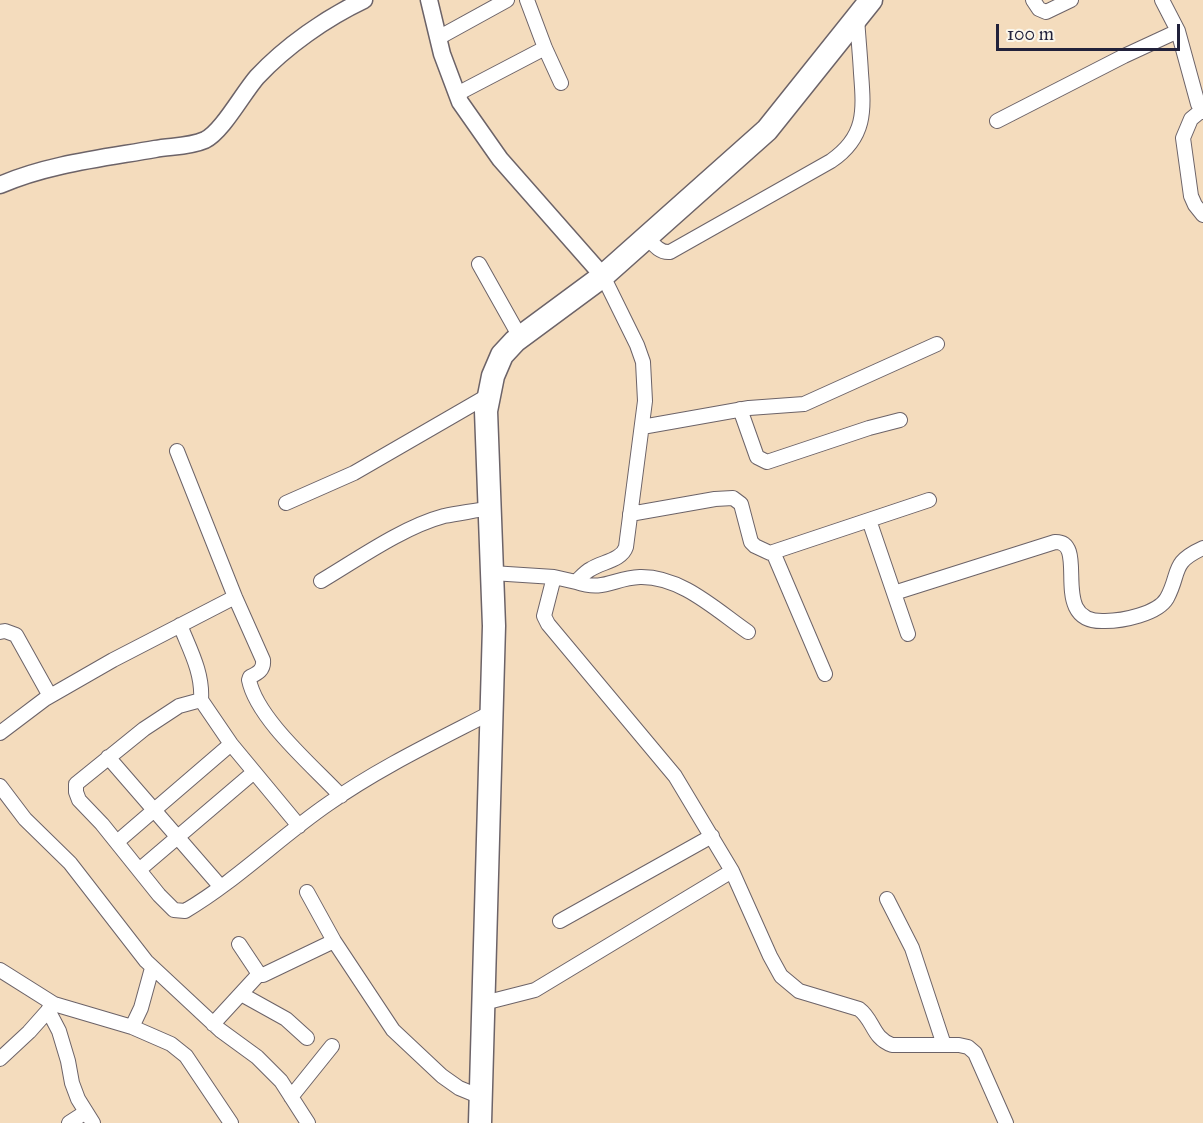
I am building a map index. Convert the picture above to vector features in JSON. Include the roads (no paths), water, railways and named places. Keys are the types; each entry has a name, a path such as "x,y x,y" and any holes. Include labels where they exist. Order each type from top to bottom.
{"main road":[{"path":"480,1123 494,626 486,411 493,376 502,355 520,337 603,276 767,130 860,6"}],"street":[{"path":"0,185 42,170 159,148 190,145 207,139 218,129 255,80 281,52 364,0"},
{"path":"429,0 438,38 457,94 471,118 500,159 603,276 638,345 643,362 645,401 624,553 591,569 576,582"},
{"path":"438,38 507,0"},
{"path":"527,0 561,83"},
{"path":"1033,0 1039,9 1046,12 1071,0"},
{"path":"1162,0 1178,31 1198,104 1202,111 1191,119 1183,138 1191,196 1203,215"},
{"path":"648,238 658,249 670,252 840,155 855,137 863,113 860,6"},
{"path":"997,121 1178,31"},
{"path":"457,94 545,48"},
{"path":"479,264 520,337"},
{"path":"642,427 740,409 804,404 937,344"},
{"path":"286,503 354,473 489,394"},
{"path":"740,409 757,457 767,462 868,428 900,420"},
{"path":"177,451 235,597 263,660 264,665 261,670 249,680 258,705 272,724 341,796"},
{"path":"630,513 733,498 741,504 751,542 761,549 773,552 929,500"},
{"path":"321,580 382,544 420,525 443,517 490,508"},
{"path":"869,519 908,634"},
{"path":"894,593 1060,542 1067,546 1070,554 1071,587 1079,614 1086,619 1097,621 1125,619 1157,607 1166,600 1179,565 1187,557 1203,549"},
{"path":"773,552 825,674"},
{"path":"492,573 554,577 600,586 641,577 664,580 678,585 748,632"},
{"path":"554,577 544,616 548,624 675,776 732,871 770,956 782,976 799,991 859,1009 865,1014 882,1042 892,1045 968,1047 975,1053 1006,1123"},
{"path":"0,733 50,696 113,660 235,597"},
{"path":"180,625 200,673 201,700 231,744 299,826"},
{"path":"0,632 16,634 50,696"},
{"path":"201,700 179,706 144,729 76,784 79,800 174,910 181,912 190,908 341,796 393,763 492,712"},
{"path":"117,842 231,744"},
{"path":"108,757 220,886"},
{"path":"139,870 254,772"},
{"path":"0,786 25,819 70,863 152,968 213,1024 257,1057 280,1081 308,1123"},
{"path":"560,921 712,836"},
{"path":"484,1003 535,990 732,871"},
{"path":"307,892 334,941 393,1030 459,1089 481,1097"},
{"path":"887,899 912,948 944,1045"},
{"path":"213,1024 259,975 270,973 334,941"},
{"path":"239,944 259,975"},
{"path":"134,1024 152,968"},
{"path":"0,970 51,1007 134,1024 171,1044 186,1056 231,1123"},
{"path":"241,994 286,1019 307,1038"},
{"path":"0,1059 51,1007"},
{"path":"51,1007 68,1061 72,1083 90,1118 69,1123"},
{"path":"291,1097 332,1046"}]}
